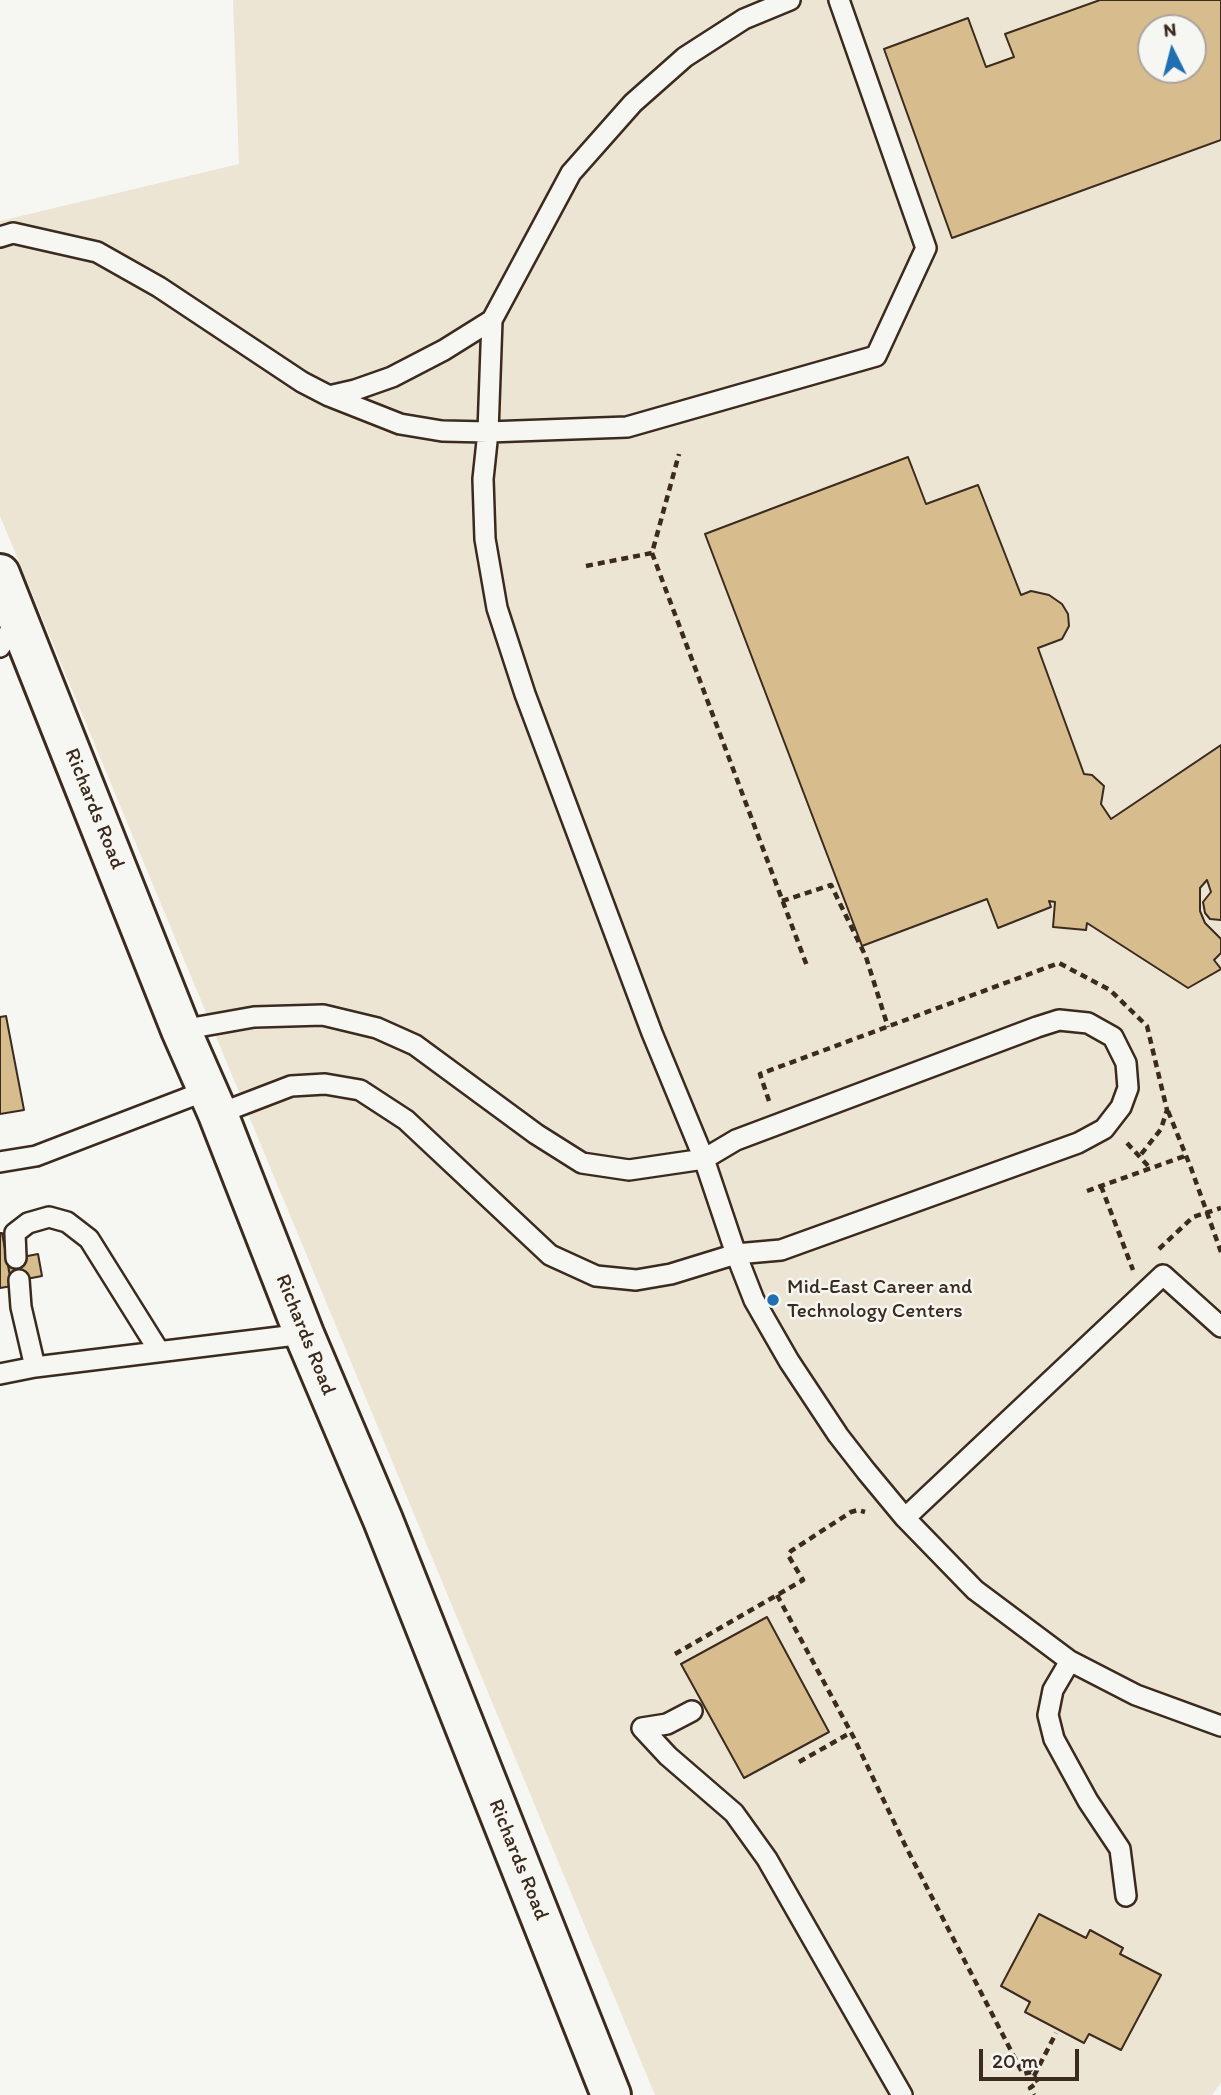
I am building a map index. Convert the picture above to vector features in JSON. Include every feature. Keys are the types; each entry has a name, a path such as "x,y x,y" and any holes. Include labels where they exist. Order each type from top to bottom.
{"street":[{"name":"Richards Road","path":"0,574 9,632 213,1102 304,1334 383,1520 611,2095"}],"lane":[{"path":"790,0 744,19 695,50 633,103 571,173 492,320 488,432 483,479 485,539 497,607 530,707 647,1020 704,1159 736,1254 754,1300 789,1361 838,1435 905,1518 975,1590 1070,1661 1136,1695 1221,1726"},
{"path":"0,237 13,233 97,252 159,287 302,382 329,396 400,424 442,431 488,432 627,427 876,356 926,247 839,0"},
{"path":"329,396 393,377 492,320"},
{"path":"0,1162 36,1157 213,1102 291,1086 325,1084 360,1090 406,1120 550,1255 596,1276 636,1280 671,1274 736,1254 781,1250 1078,1143 1104,1129 1121,1107 1128,1088 1126,1063 1113,1037 1088,1023 1059,1020 736,1140 704,1159 629,1170 582,1163 536,1134 415,1045 377,1028 323,1015 254,1017 181,1030"},
{"path":"16,1258 15,1233 28,1223 49,1217 68,1222 89,1239 159,1351"},
{"path":"905,1518 1163,1275 1221,1327"},
{"path":"19,1280 21,1307 36,1367"},
{"path":"0,1374 36,1367 304,1334"},
{"path":"1070,1661 1053,1690 1048,1715 1054,1739 1088,1801 1120,1849 1126,1896"},
{"path":"692,1711 667,1724 642,1728 668,1756 734,1813 767,1859 902,2095"}],"path":[{"path":"679,454 652,553 807,966"},
{"path":"586,566 652,553"},
{"path":"782,901 831,885 866,957 888,1027"},
{"path":"1167,1110 1221,1252"},
{"path":"1126,1142 1150,1168"},
{"path":"1087,1191 1185,1156"},
{"path":"1101,1186 1134,1273"},
{"path":"675,1654 803,1580 788,1555 791,1551 851,1512 866,1512"},
{"path":"777,1595 854,1738 934,1903 1023,2074 1031,2072 1038,2082 1030,2088 1034,2095"},
{"path":"799,1762 850,1733"},
{"path":"1034,2077 1056,2033"}],"shaded area":[{"name":"Mid-East Career and Technology Centers","path":"233,0 1221,0 1221,2083 1212,2095 655,2095 0,516 0,221 239,164"}],"building":[{"path":"1100,0 1221,0 1221,140 952,238 884,49 968,18 986,67 1014,57 1005,34"},
{"path":"908,457 926,504 978,485 1021,595 1031,591 1049,595 1062,604 1068,614 1069,626 1062,639 1038,648 1084,774 1092,775 1104,786 1101,804 1111,819 1221,745 1221,920 1210,919 1205,913 1203,902 1211,892 1207,880 1200,888 1200,911 1205,923 1221,939 1221,953 1214,960 1221,969 1188,988 1087,923 1086,930 1053,927 1055,902 1049,901 1051,907 998,928 987,899 862,946 705,534"},
{"path":"6,1016 24,1110 0,1114 0,1017"},
{"path":"0,1233 12,1286 0,1288"},
{"path":"38,1254 42,1276 11,1282 7,1260"},
{"path":"767,1617 829,1732 744,1778 681,1664"},
{"path":"1039,1914 1086,1938 1090,1930 1123,1948 1120,1954 1161,1975 1121,2050 1089,2034 1084,2043 1025,2012 1030,2002 1001,1986"}],"place":[{"name":"Mid-East Career and Technology Centers","path":"773,1300"}]}
